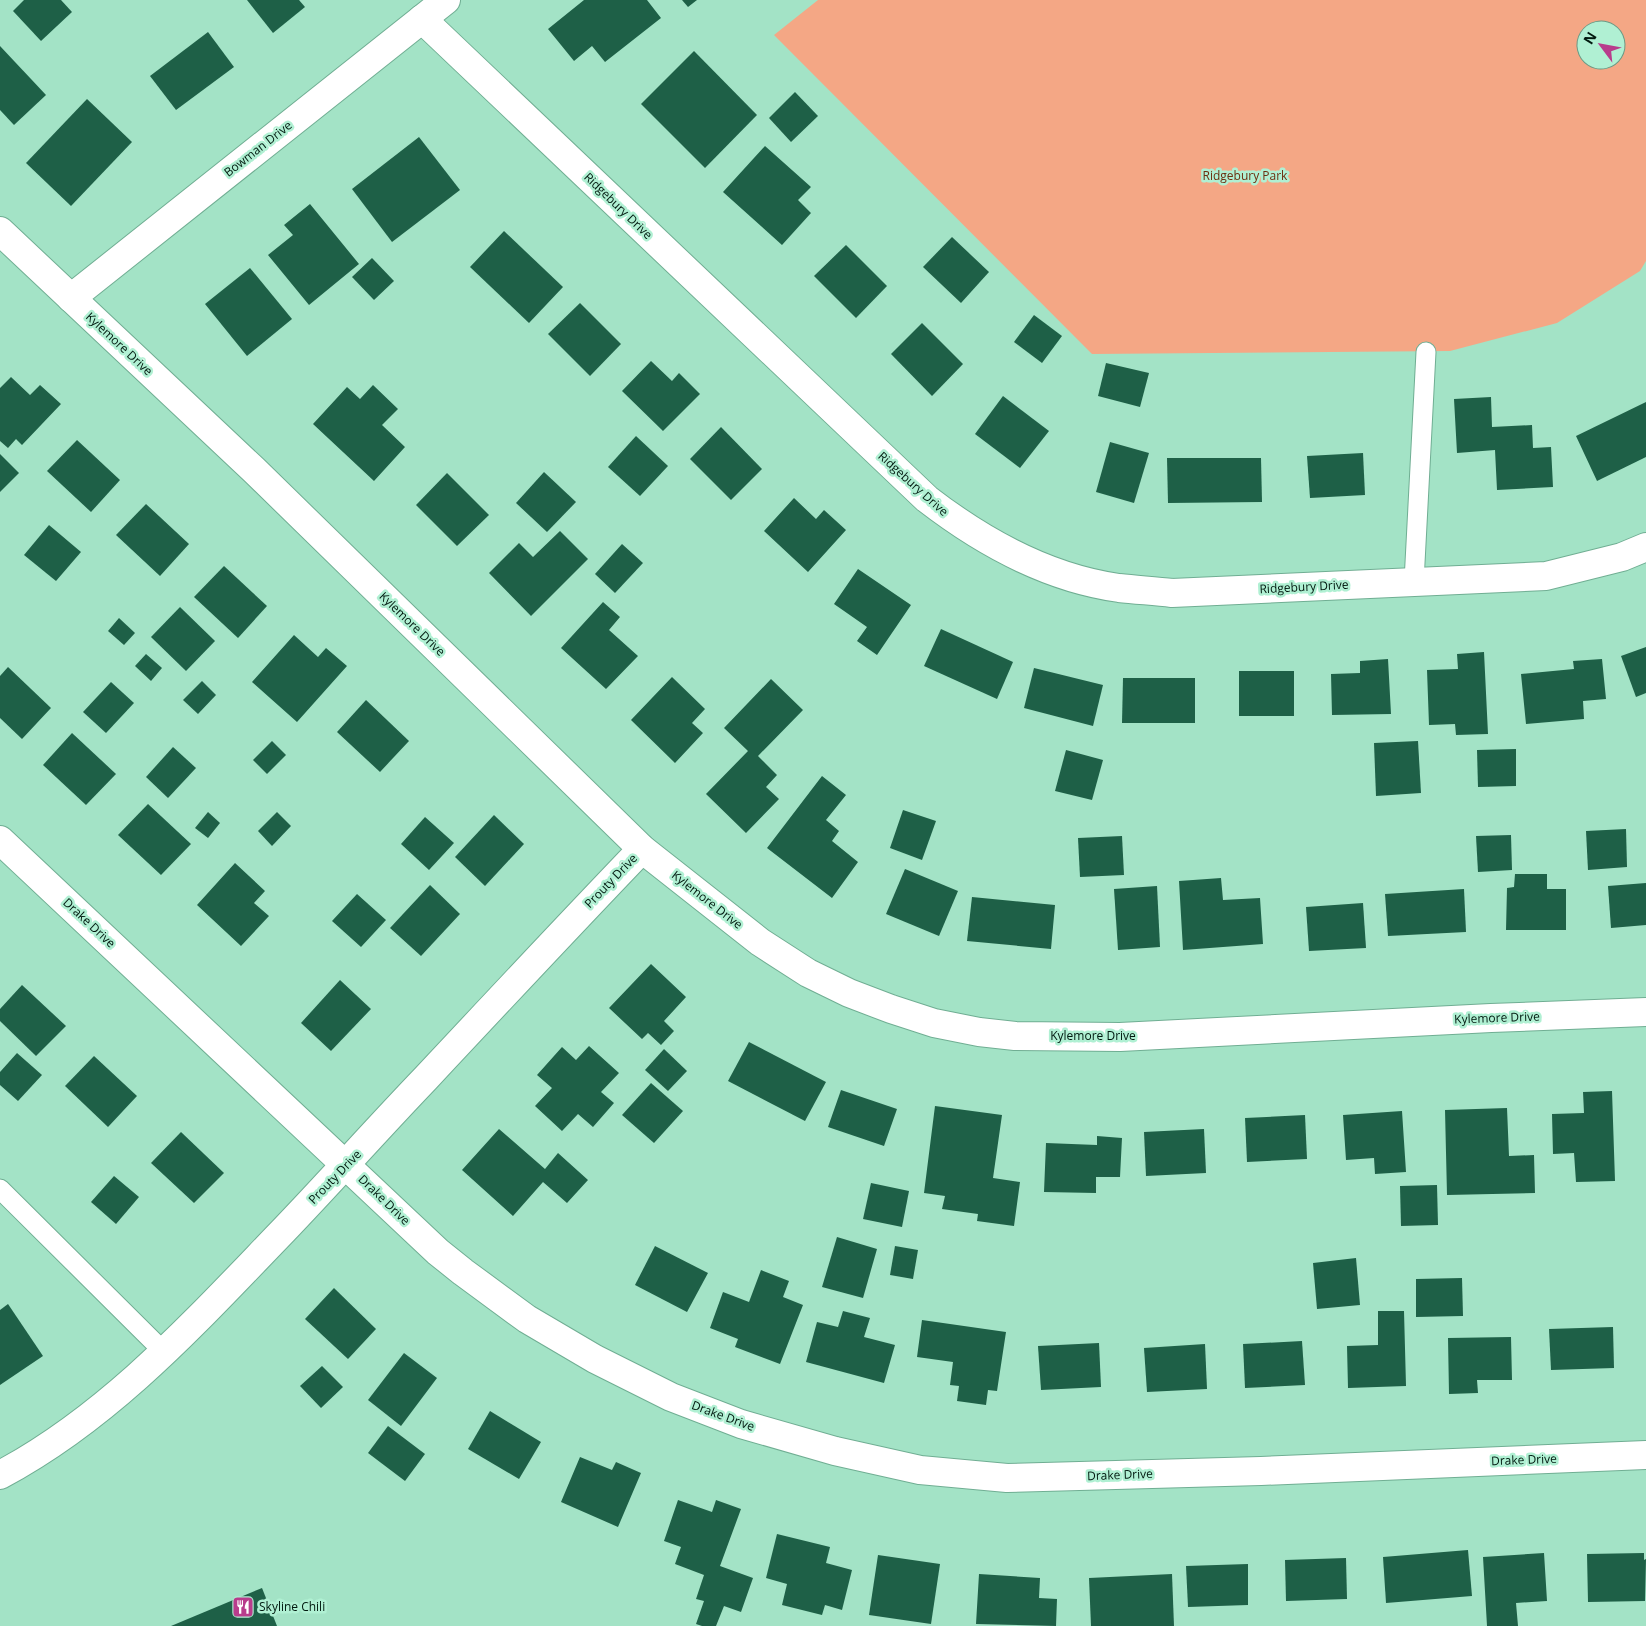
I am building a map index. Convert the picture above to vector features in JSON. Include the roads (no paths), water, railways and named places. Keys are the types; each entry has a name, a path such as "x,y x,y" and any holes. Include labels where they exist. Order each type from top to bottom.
{"street":[{"name":"Bowman Drive","path":"71,298 446,0"},
{"name":"Ridgebury Drive","path":"422,19 927,499 959,524 995,545 1032,563 1064,575 1118,588 1172,593 1546,576 1622,557 1646,547"},
{"name":"Kylemore Drive","path":"0,231 254,470 642,849 760,942 808,973 849,993 934,1023 979,1032 1015,1036 1120,1037 1646,1012"},
{"name":"Drake Drive","path":"0,840 438,1252 463,1272 527,1319 595,1359 671,1396 741,1424 835,1452 920,1470 1006,1478 1646,1455"},
{"name":"Prouty Drive","path":"0,1475 50,1446 100,1408 187,1331 347,1165 642,849"}],"lane":[{"path":"1414,582 1426,352"},
{"path":"0,1189 164,1352"}],"place":[{"name":"Skyline Chili","path":"243,1607"}],"park label":[{"name":"Ridgebury Park","path":"1245,176"}]}
